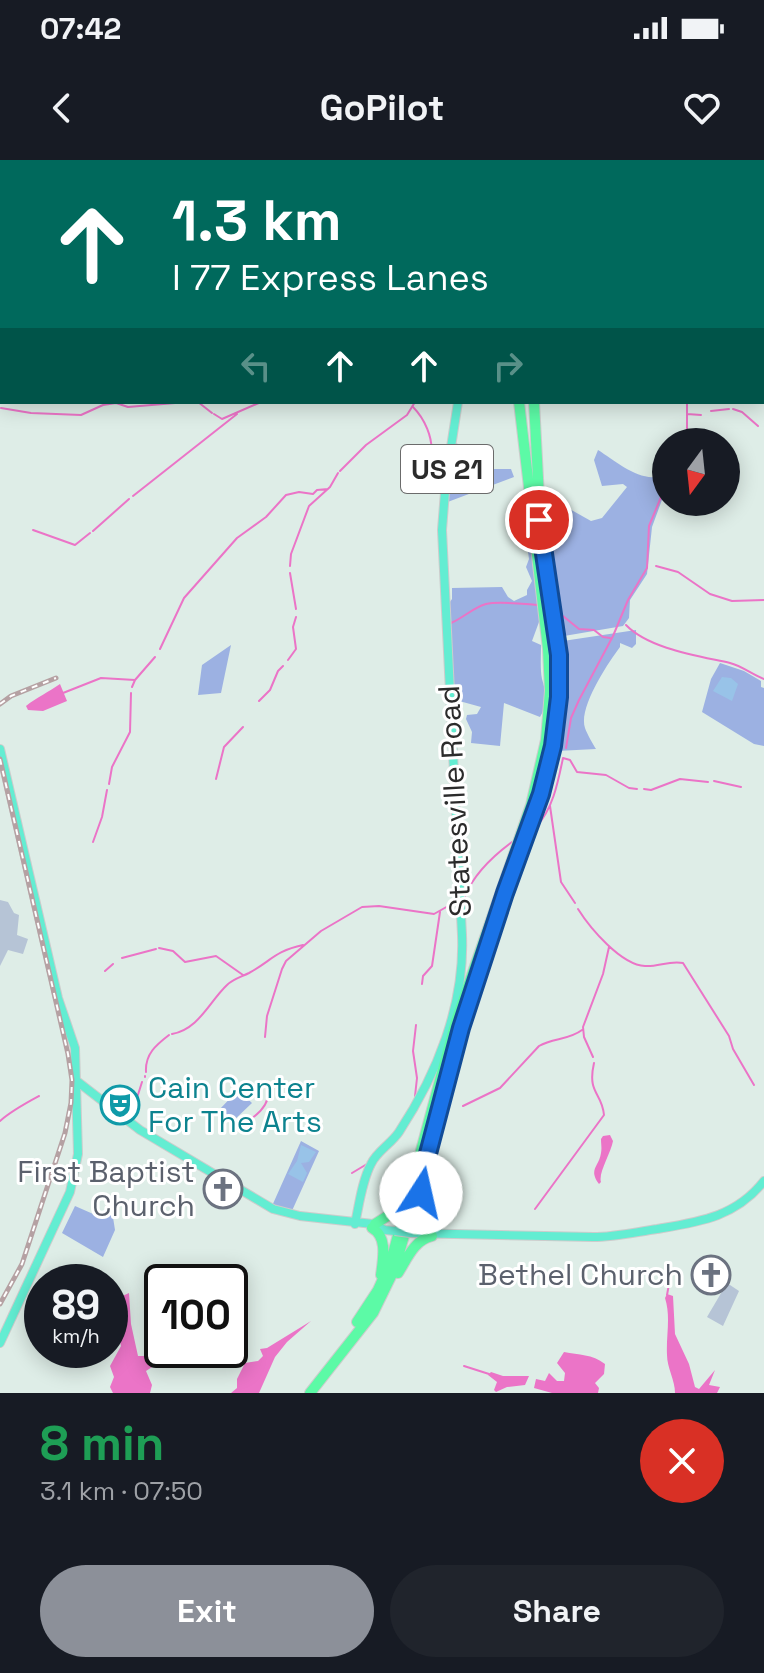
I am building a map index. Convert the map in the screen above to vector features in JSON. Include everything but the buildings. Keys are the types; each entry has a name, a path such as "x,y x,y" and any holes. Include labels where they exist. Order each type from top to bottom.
{"highway":[{"path":"376,1301 391,1261 470,977 531,805 543,757 550,674 520,404"},
{"path":"308,1393 371,1305 391,1267 455,1034 533,805 545,757 552,683 520,404"},
{"path":"533,404 537,498"},
{"path":"308,1393 377,1302 394,1268 465,1009 545,778 558,705 557,630 537,498 533,404"},
{"path":"346,1338 376,1301 397,1263 461,1028 543,795 554,755 562,664 537,475"},
{"path":"540,577 544,594"},
{"path":"500,912 505,893"},
{"path":"470,977 478,960"},
{"path":"376,1301 383,1240 380,1233 406,1187 425,1136"},
{"path":"338,1357 420,1234 425,1165"}],"main road":[{"name":"Statesville Road","path":"355,1224 370,1166 396,1136 423,1090 444,1043 459,990 463,946 442,530 444,490 458,404"},
{"path":"453,751 461,744"},
{"path":"0,749 58,998 75,1048 78,1070 73,1081 82,1090 140,1130 269,1208 292,1215 386,1226 420,1234 502,1237 623,1235"},
{"path":"0,1343 74,1179 82,1090"},
{"path":"420,1234 607,1239 638,1235 703,1224 733,1213 764,1183"},
{"path":"733,1213 764,1183"},
{"path":"607,1239 711,1219 746,1200"},
{"path":"638,1235 654,1229"}],"shaded area":[{"path":"453,442 458,444 471,465 485,469 511,469 514,477 445,503"},
{"path":"598,450 625,468 652,477 652,516 656,516 647,574 630,600 629,618 623,626 564,636 544,492 552,493 559,503 591,521 602,518 627,487 623,484 602,486 594,460"},
{"path":"523,496 540,601 539,622 532,641 541,645 541,671 546,698 540,717 504,703 500,746 471,743 472,732 467,715 477,714 481,707 452,699 447,606 452,599 452,588 502,587 514,601 527,595 532,581 526,567 529,559"},
{"path":"636,630 636,644 632,648 620,643 595,686 586,709 585,728 596,749 557,751 568,657 563,641"},
{"path":"231,645 221,693 198,695 202,665"},
{"path":"720,663 761,681 764,688 764,746 754,744 702,712 711,679"},
{"path":"722,677 731,678 738,684 732,701 713,691"},
{"path":"60,684 67,701 43,711 28,710 26,706"},
{"path":"0,900 8,902 14,913 19,915 17,935 28,939 23,954 8,950 0,966"},
{"path":"238,1090 252,1103 231,1123 219,1110"},
{"path":"610,1135 613,1141 599,1184 594,1171 601,1153 601,1139"},
{"path":"301,1141 319,1151 291,1213 272,1206"},
{"path":"301,1145 316,1152 309,1162 301,1163 307,1173 303,1182 288,1174 297,1161"},
{"path":"75,1206 100,1217 112,1211 115,1230 103,1257 62,1233"},
{"path":"727,1283 739,1291 723,1326 707,1317"},
{"path":"128,1293 138,1356 144,1356 144,1368 150,1368 146,1371 152,1385 150,1393 113,1393 110,1387 114,1377 111,1368 128,1368"},
{"path":"667,1294 673,1296 675,1334 689,1364 695,1387 699,1389 715,1370 709,1385 720,1387 717,1393 675,1393 667,1360"},
{"path":"311,1321 275,1357 259,1393 231,1393 237,1388 242,1368 248,1368 248,1363 258,1361 263,1356 260,1349 267,1348"},
{"path":"564,1352 590,1357 605,1364 604,1374 595,1383 598,1393 552,1393 534,1388 536,1379 545,1381 549,1373 557,1381 564,1381 565,1373 557,1363"},
{"path":"491,1372 503,1376 529,1376 525,1385 496,1392 497,1382 488,1375"}],"waterway":[{"path":"1,408 81,415 110,404"},
{"path":"119,404 128,407 163,404"},
{"path":"201,404 212,413"},
{"path":"214,414 222,419 256,404"},
{"path":"340,471 366,445 407,415 414,404"},
{"path":"687,404 687,428"},
{"path":"413,407 430,435 432,449 422,473"},
{"path":"711,411 729,409"},
{"path":"733,409 742,412 758,426"},
{"path":"133,496 237,414"},
{"path":"687,414 701,415"},
{"path":"290,566 291,554 309,506 330,487 338,473"},
{"path":"160,649 184,598 237,538 266,517 286,495 299,492 313,494 317,490 328,489"},
{"path":"93,531 129,499"},
{"path":"566,748 571,718 579,700 647,568 649,526 653,516"},
{"path":"33,530 75,545 90,533"},
{"path":"656,566 678,572 710,594 732,601 764,600"},
{"path":"290,573 296,609"},
{"path":"451,623 486,604 538,605"},
{"path":"563,616 579,629 594,630 610,638"},
{"path":"288,660 296,649 293,627 296,617"},
{"path":"626,625 661,646 734,664 764,679"},
{"path":"132,687 155,657"},
{"path":"259,701 270,690 283,666"},
{"path":"63,693 101,678 135,680"},
{"path":"109,784 112,767 130,732 131,693"},
{"path":"216,779 224,747 243,727"},
{"path":"563,758 570,760 577,772 606,775 637,789"},
{"path":"536,827 551,804 563,758"},
{"path":"644,789 651,790 680,779 708,782"},
{"path":"714,781 741,787"},
{"path":"93,842 107,790"},
{"path":"550,806 561,882 575,903"},
{"path":"465,896 485,866 512,842"},
{"path":"265,1037 267,1016 286,961 321,931 362,907 379,906 434,914 457,901"},
{"path":"578,909 598,935 626,959 645,966 683,963 729,1036 754,1085"},
{"path":"422,984 423,976 432,966 440,912"},
{"path":"172,1034 197,1021 232,981 279,953 303,945"},
{"path":"593,1057 583,1027 603,974 609,947"},
{"path":"159,948 173,951 185,962 216,956 243,975"},
{"path":"122,958 156,949"},
{"path":"105,971 113,964"},
{"path":"415,1096 417,1078 413,1051 416,1025"},
{"path":"463,1106 500,1088 539,1046 582,1030"},
{"path":"146,1072 149,1055 169,1035"},
{"path":"535,1209 604,1115 592,1081 594,1063"},
{"path":"235,1128 256,1115 266,1104 266,1081"},
{"path":"136,1101 142,1082"},
{"path":"0,1121 39,1096"},
{"path":"352,1173 367,1164"},
{"path":"667,1295 671,1273"},
{"path":"464,1366 489,1374"}],"railway":[{"path":"0,704 11,696 56,678"},
{"path":"0,759 72,1080 65,1133 22,1264 0,1304"}],"place":[{"name":"Cain Center For The Arts","path":"120,1105"},
{"name":"First Baptist Church","path":"223,1189"},
{"name":"Bethel Church","path":"711,1275"}],"route":[{"path":"421,1193 425,1165 461,1028 541,794 553,746 559,697 559,655 539,520"}]}
